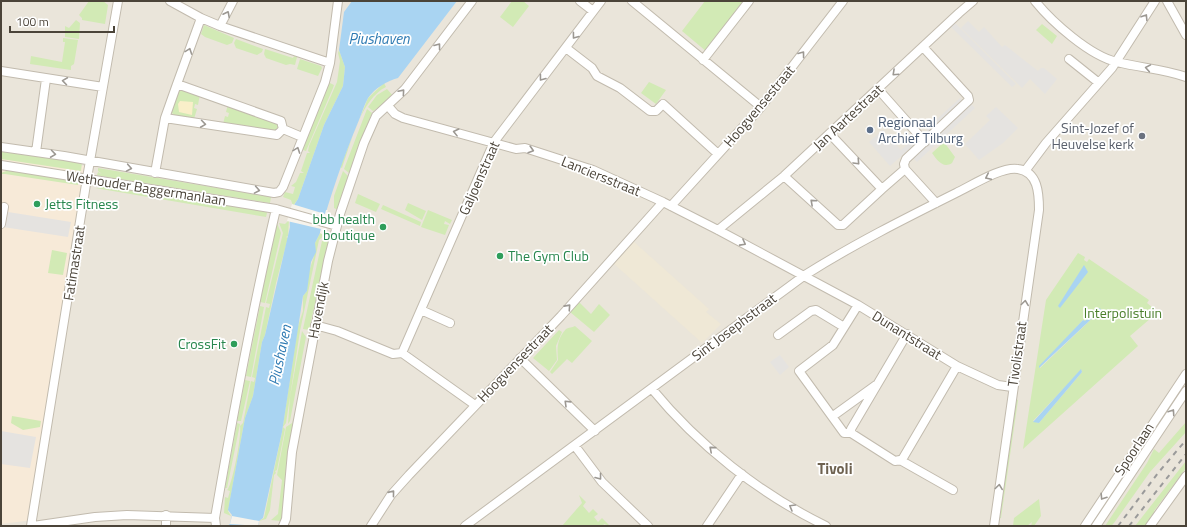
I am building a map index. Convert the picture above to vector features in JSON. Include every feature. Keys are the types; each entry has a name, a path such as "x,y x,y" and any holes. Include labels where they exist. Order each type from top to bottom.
{"street":[{"name":"Fatimastraat","path":"32,526 87,178 118,1"},
{"path":"170,1 201,18 220,26 330,63"},
{"path":"220,26 233,1"},
{"path":"1,147 274,193 279,192 283,187 325,82 330,63 338,1"},
{"path":"388,106 405,89 472,1"},
{"path":"580,1 593,11"},
{"name":"Galjoenstraat","path":"402,353 494,142 601,1"},
{"path":"632,1 761,107"},
{"path":"703,60 749,1"},
{"name":"Hoogvensestraat","path":"671,206 761,107 843,1"},
{"name":"Jan Aartestraat","path":"718,230 784,176 973,1"},
{"path":"1035,1 1077,39 1094,51 1118,59 1166,70 1186,77"},
{"path":"1025,171 1046,143 1099,84 1118,59 1155,1"},
{"path":"1167,1 1186,36"},
{"path":"155,173 165,118 201,18"},
{"path":"924,47 968,96 969,100 906,159 904,164 905,168 936,203"},
{"path":"566,48 592,68 597,76 620,88 650,111 656,111 663,104 718,154"},
{"path":"1069,59 1099,84"},
{"path":"1,71 103,87"},
{"path":"36,152 46,79"},
{"path":"177,84 281,121 283,129"},
{"path":"878,89 925,142"},
{"name":"Lanciersstraat","path":"388,106 395,114 403,118 516,149 525,148 593,170 663,202 805,275"},
{"name":"Havendijk","path":"283,526 286,519 292,452 315,325 337,226 364,143 376,116 388,106"},
{"path":"165,118 277,135 283,129"},
{"path":"283,129 302,137"},
{"path":"830,134 882,189"},
{"name":"Wethouder Baggermanlaan","path":"1,165 276,209 337,226"},
{"path":"784,176 838,225 843,225 905,168"},
{"name":"Sint Josephstraat","path":"465,526 805,275 849,247 1005,170 1014,168 1025,171"},
{"name":"Tivolistraat","path":"994,526 1012,387 1039,210 1036,182 1033,176 1025,171"},
{"name":"Hoogvensestraat","path":"371,526 391,495 520,358 663,202"},
{"path":"1,224 4,207"},
{"path":"32,526 95,517 166,515 216,522 256,294 276,209"},
{"name":"Dunantstraat","path":"805,275 907,334 957,366 998,385 1012,387"},
{"path":"858,305 833,345 798,371 844,432 851,433 895,461 900,460 953,490"},
{"path":"421,310 450,323"},
{"path":"778,336 811,311 816,310 844,327"},
{"path":"315,325 337,331 393,354 402,353 475,405"},
{"path":"851,433 851,429 907,334"},
{"path":"520,358 595,430"},
{"path":"900,460 903,458 957,366"},
{"name":"Spoorlaan","path":"1085,526 1112,483 1186,374"},
{"path":"833,416 878,383"},
{"path":"652,389 703,442 742,474 790,506 826,526"},
{"name":"Spoorlaan","path":"1096,526 1186,391"},
{"path":"575,446 602,482 648,526"},
{"path":"707,526 742,474"},
{"path":"1150,526 1186,476"},
{"path":"1112,483 1121,488"},
{"path":"166,515 166,526"}],"shaded area":[{"path":"1,1 1186,1 1186,526 1,526 90,167 1,154"},
{"path":"968,21 979,32 984,27 1002,47 1005,45 1038,71 1041,68 1044,68 1057,79 1045,94 1030,79 1022,88 961,28"},
{"path":"954,22 1016,84 1012,87 950,26"},
{"path":"960,98 964,103 930,134 926,129"},
{"path":"971,104 975,108 917,162 913,158"},
{"path":"996,107 1018,128 1003,143 979,160 965,144 990,120 986,116"},
{"path":"883,130 901,150 910,142 913,146 890,166 869,142"},
{"path":"1,154 90,167 33,520 1,524"},
{"path":"8,212 71,222 68,237 3,227 4,223 6,223"},
{"path":"633,241 709,309 706,312 721,324 702,343 613,263"},
{"path":"780,355 789,367 780,375 770,362"},
{"path":"1,431 36,437 30,468 1,464"}],"green space":[{"path":"89,1 103,1 108,5 105,24 82,20 79,15"},
{"path":"512,1 523,1 529,6 513,27 500,17"},
{"path":"705,1 745,1 707,52 682,31"},
{"path":"76,20 80,23 79,39 65,37 65,26 69,28"},
{"path":"1042,24 1057,36 1052,44 1036,30"},
{"path":"204,25 234,38 232,43 227,45 205,37 201,34"},
{"path":"63,38 78,40 74,64 71,66 71,70 30,64 31,56 62,62 65,42 63,42"},
{"path":"236,39 263,49 262,52 257,55 236,48 234,43"},
{"path":"265,49 293,58 294,56 297,57 295,65 286,65 266,58 264,54"},
{"path":"339,50 345,67 343,86 324,125 298,199 293,206 291,200 283,197 285,192 293,194 295,187 291,186 296,182 300,173 304,173 301,171 307,153 310,153 308,151 309,146 337,82 340,61 338,53"},
{"path":"300,59 321,66 322,68 318,76 297,69"},
{"path":"328,82 334,85 333,88 306,151 300,149"},
{"path":"649,82 666,90 656,104 641,93"},
{"path":"384,83 386,87 377,93 370,101 363,111 358,123 368,98"},
{"path":"179,89 200,94 198,105 195,104 194,108 197,109 194,119 175,116 171,112"},
{"path":"387,89 394,97 373,111 368,107 377,95"},
{"path":"228,104 276,121 278,128 276,131 223,124 225,116 228,117 229,113 226,112"},
{"path":"367,109 372,113 349,173 344,169"},
{"path":"353,136 342,168 340,167"},
{"path":"944,142 955,157 949,165 940,163 932,153"},
{"path":"1,151 82,163 81,171 1,159"},
{"path":"98,168 271,197 270,203 101,176 97,175 98,172 102,174 98,171"},
{"path":"9,170 79,181 78,185 1,174"},
{"path":"343,171 348,176 338,210 334,208 334,196"},
{"path":"96,184 266,211 267,213 266,217 95,188 100,188 101,186"},
{"path":"358,194 380,204 376,212 355,203"},
{"path":"408,203 426,211 422,220 405,210"},
{"path":"383,205 421,222 420,226 381,209"},
{"path":"428,210 452,220 450,224 445,221 444,224 449,225 445,235 421,227"},
{"path":"289,220 288,236 286,237 288,238 276,283 265,335 262,342 253,396 245,418 228,511 231,516 224,513 225,497 228,498 230,491 227,490 236,460 240,439 240,426 243,423 251,381 254,382 255,378 252,377 266,307 269,308 270,304 266,303 283,233 279,223 285,224"},
{"path":"277,223 281,233 265,303 260,302"},
{"path":"320,233 325,235 319,240 300,331 286,423 283,427 285,429 277,470 275,471 276,473 274,475 270,510 266,519 259,521 264,518 282,432 298,326 303,311 303,296 307,291 307,278 314,256 315,243"},
{"path":"327,236 330,236 309,330 303,329 322,241"},
{"path":"52,250 67,253 63,275 48,273"},
{"name":"Interpolistuin","path":"1078,253 1085,257 1084,260 1087,262 1089,259 1149,300 1147,303 1158,312 1130,336 1138,346 1023,449 1046,300","holes":["1101,310 1040,368 1039,368 1083,320 1085,321","1081,370 1082,372 1039,423 1033,421"]},
{"path":"579,302 591,314 599,304 610,315 594,332 570,312"},
{"path":"260,306 264,307 251,377 246,376"},
{"path":"575,326 592,341 572,363 567,359 552,374 550,372 558,360 559,340 566,329"},
{"path":"559,330 562,332 556,346 557,360 549,371 533,358"},
{"path":"302,331 306,337 290,421 288,424 290,397"},
{"path":"245,380 250,381 241,421 237,421"},
{"path":"1015,399 1018,400 1000,518"},
{"path":"12,416 41,421 40,427 23,430 11,423"},
{"path":"293,418 282,518 281,521 271,520 278,514 282,480 277,475 286,427 292,423"},
{"path":"1186,422 1186,432 1150,472 1114,523 1111,526 1105,526 1147,463 1154,449 1159,453"},
{"path":"237,423 240,424 227,488 225,488"},
{"path":"1186,461 1186,468 1154,511 1156,513 1147,526 1135,526"},
{"path":"579,495 586,502 583,506 589,513 593,509 598,514 594,517 598,522 602,518 610,526 604,524 603,526 562,526 582,503"},
{"path":"1039,499 1041,516 1034,526 1031,526 1032,522 1027,526 1013,526 1014,518"}],"sand":[{"path":"180,101 193,102 192,115 179,112 178,104"}],"water":[{"name":"Piushaven","path":"352,1 457,1 398,78 378,88 371,94 365,103 333,190 320,233 315,243 316,252 311,262 307,291 303,296 282,432 263,518 259,521 258,526 227,526 230,524 232,515 228,510 245,418 253,396 262,342 265,335 290,227 291,212 298,199 324,125 343,86 345,67 339,50 344,12"},
{"path":"1084,265 1088,272 1060,308 1058,306"},
{"path":"1100,308 1101,310 1039,368 1039,366 1083,320 1085,321"},
{"path":"1081,369 1082,372 1039,423 1033,422"}],"pier":[{"path":"292,204 325,214 326,210 328,210 322,234 320,233 321,229 287,221"},
{"path":"232,516 259,521 258,526 230,524"}],"railway":[{"path":"1118,526 1158,473 1186,440"},
{"path":"1129,526 1186,454"}],"place":[{"name":"Regionaal Archief Tilburg","path":"870,130"},
{"name":"Sint-Jozef of Heuvelse kerk","path":"1142,136"},
{"name":"Jetts Fitness","path":"37,204"},
{"name":"bbb health boutique","path":"383,227"},
{"name":"The Gym Club","path":"500,256"},
{"name":"CrossFit","path":"234,344"}],"district":[{"name":"Tivoli","path":"835,469"}]}
